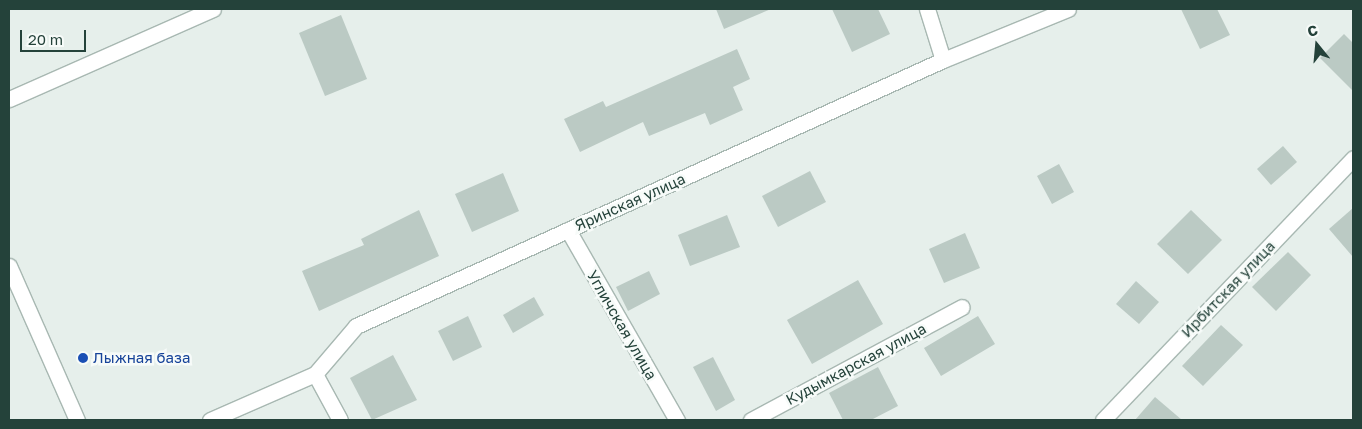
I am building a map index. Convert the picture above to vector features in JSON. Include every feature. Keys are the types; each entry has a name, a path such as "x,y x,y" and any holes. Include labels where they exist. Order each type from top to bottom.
{"street":[{"path":"9,99 214,9"},
{"path":"927,9 943,60"},
{"name":"Яринская улица","path":"210,420 315,374 356,326 943,60 1068,9"},
{"name":"Ирбитская улица","path":"1103,420 1353,158"},
{"name":"Угличская улица","path":"568,230 677,420"},
{"path":"9,266 76,420"},
{"name":"Кудымкарская улица","path":"750,420 962,307"},
{"path":"315,374 340,420"}],"building":[{"path":"716,9 771,9 724,29"},
{"path":"832,9 878,9 890,34 852,52"},
{"path":"1181,9 1217,9 1230,35 1200,49"},
{"path":"341,15 367,79 325,96 299,33"},
{"path":"1344,34 1353,43 1353,91 1320,58"},
{"path":"737,49 750,79 733,87 743,110 710,125 705,113 649,136 643,122 580,152 564,119 603,101 606,107"},
{"path":"1283,146 1297,162 1271,185 1257,169"},
{"path":"1059,164 1074,192 1052,204 1037,176"},
{"path":"810,171 826,202 778,227 762,196"},
{"path":"503,173 519,211 472,232 455,194"},
{"path":"1353,208 1353,257 1329,229"},
{"path":"419,210 439,256 319,311 302,271 364,245 361,239"},
{"path":"1191,210 1222,240 1188,274 1157,244"},
{"path":"727,215 740,247 690,266 678,235"},
{"path":"965,233 980,268 944,283 929,249"},
{"path":"1288,252 1311,275 1276,311 1252,287"},
{"path":"649,271 660,294 628,311 616,287"},
{"path":"858,280 883,324 812,364 787,320"},
{"path":"1136,281 1159,302 1139,324 1116,304"},
{"path":"534,297 544,315 513,333 503,315"},
{"path":"468,316 482,347 453,361 438,331"},
{"path":"978,316 995,344 941,376 924,348"},
{"path":"1221,325 1243,345 1203,386 1182,366"},
{"path":"393,355 417,400 372,420 350,378"},
{"path":"713,357 735,400 716,411 693,367"},
{"path":"878,367 898,406 871,420 843,420 829,393"},
{"path":"1155,397 1182,420 1135,420"}],"place":[{"name":"Лыжная база","path":"83,358"}]}
